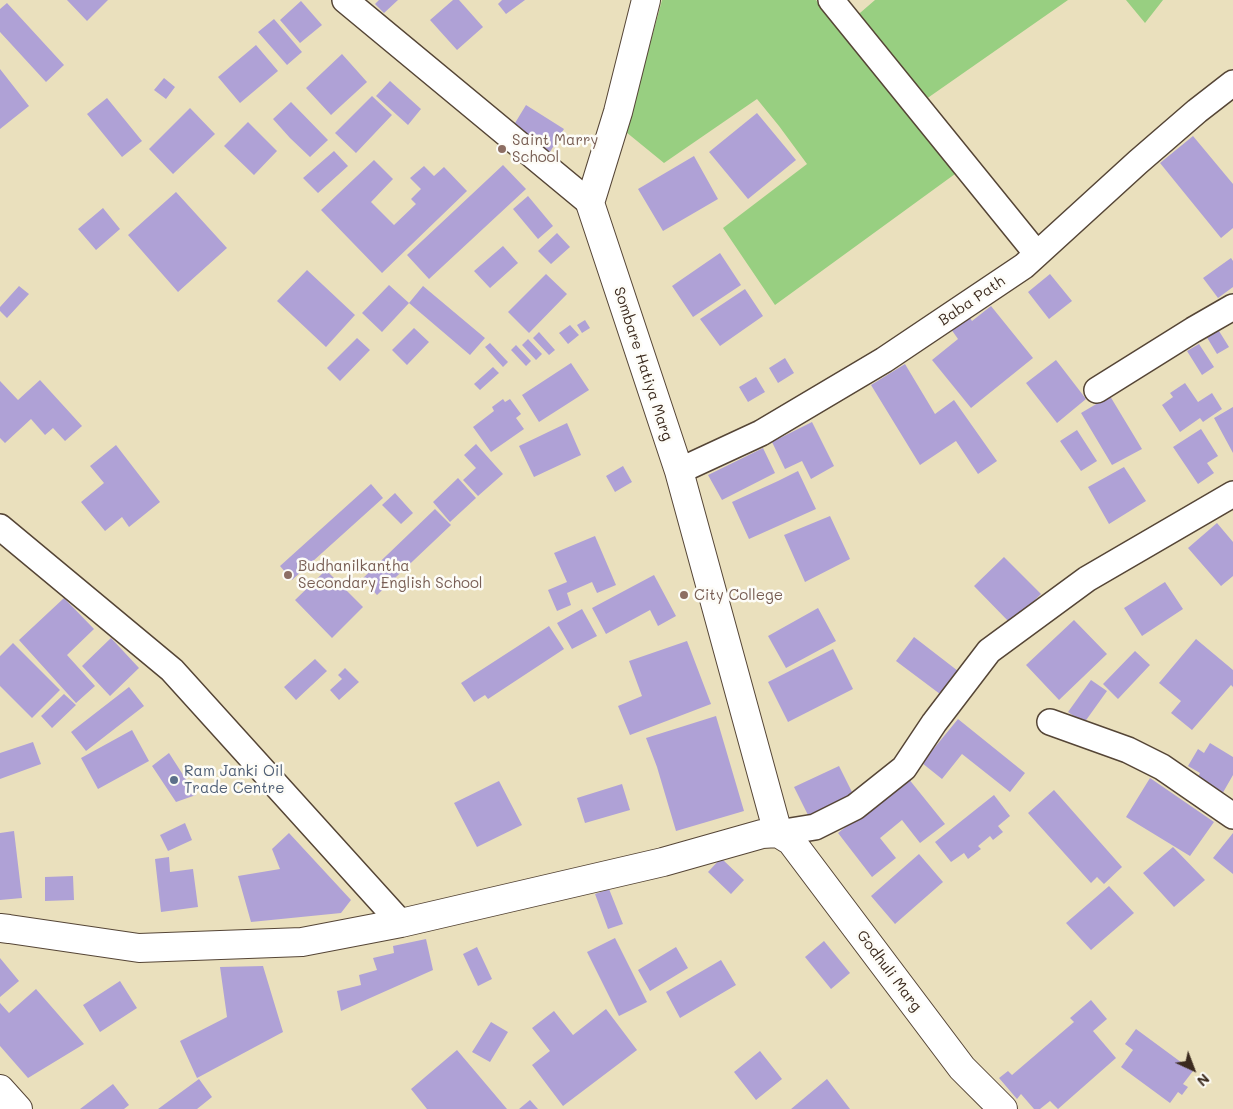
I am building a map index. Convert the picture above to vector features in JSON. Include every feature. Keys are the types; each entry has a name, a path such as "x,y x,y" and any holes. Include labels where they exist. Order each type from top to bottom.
{"main road":[{"path":"590,203 618,112 646,0"},
{"name":"Sombare Hatiya Marg","path":"590,203 679,471 778,833"},
{"path":"0,928 139,948 302,942 401,923 663,862 762,834 778,833"},
{"name":"Godhuli Marg","path":"778,833 791,841 962,1068 1003,1109"},
{"path":"0,1089 18,1109"}],"street":[{"path":"345,0 590,203"},
{"path":"831,0 1037,254"},
{"name":"Baba Path","path":"679,471 761,433 884,360 1024,266 1138,162 1233,83"},
{"path":"1097,390 1233,307"},
{"path":"778,833 815,827 855,807 904,768 934,723 990,651 1087,579 1233,494"},
{"path":"0,527 172,670 401,923"},
{"path":"1050,722 1128,750 1162,767 1233,816"}],"green space":[{"path":"662,0 816,0 955,174 775,305 723,228 807,164 757,99 664,163 626,132"},
{"path":"875,0 1068,0 919,104 853,19"},
{"path":"1126,0 1163,0 1145,23"}],"building":[{"path":"67,0 108,0 87,21"},
{"path":"379,0 398,0 384,13 375,4"},
{"path":"453,0 459,0 483,27 457,50 430,20"},
{"path":"502,0 525,0 506,14 498,4"},
{"path":"301,1 322,25 300,43 280,20"},
{"path":"7,3 64,65 46,82 0,32 0,9"},
{"path":"274,19 302,52 287,65 258,32"},
{"path":"256,45 278,71 240,103 218,77"},
{"path":"342,54 367,82 331,115 306,88"},
{"path":"0,69 29,106 0,129"},
{"path":"164,78 175,87 166,99 154,90"},
{"path":"390,81 421,109 408,125 376,96"},
{"path":"372,96 392,115 356,153 335,133"},
{"path":"107,98 142,141 122,157 87,114"},
{"path":"291,102 328,140 310,157 273,119"},
{"path":"526,105 564,129 550,152 512,128"},
{"path":"190,108 215,134 173,174 149,149"},
{"path":"757,113 796,160 748,199 709,152"},
{"path":"248,122 277,151 254,175 224,146"},
{"path":"1193,136 1233,184 1233,228 1221,238 1160,163"},
{"path":"334,151 348,166 318,193 303,178"},
{"path":"694,156 718,199 663,231 638,189"},
{"path":"374,160 393,179 371,202 394,225 416,204 411,199 421,189 410,178 424,166 434,176 444,167 467,191 382,273 321,210"},
{"path":"503,165 526,189 429,279 407,255"},
{"path":"176,192 227,248 178,292 128,235"},
{"path":"528,196 553,226 538,239 513,209"},
{"path":"103,208 120,229 96,250 78,229"},
{"path":"557,233 570,247 551,264 538,251"},
{"path":"503,246 518,263 490,288 474,271"},
{"path":"720,253 741,285 693,317 672,286"},
{"path":"1231,258 1233,261 1233,287 1218,298 1203,278"},
{"path":"307,270 355,315 326,347 277,301"},
{"path":"546,274 567,294 529,333 508,312"},
{"path":"1050,274 1072,301 1049,319 1028,292"},
{"path":"389,285 409,303 382,332 362,313"},
{"path":"19,286 29,294 7,318 0,311 0,307"},
{"path":"423,286 485,338 470,355 409,303"},
{"path":"745,289 763,316 720,346 700,319"},
{"path":"991,306 1033,358 971,408 932,360 958,339 951,329 968,315 972,321"},
{"path":"585,320 590,328 582,333 577,325"},
{"path":"1214,323 1229,347 1217,354 1203,331"},
{"path":"570,325 579,335 568,344 559,333"},
{"path":"414,328 429,342 407,365 392,350"},
{"path":"539,332 555,350 549,355 533,338"},
{"path":"357,338 370,350 340,381 327,368"},
{"path":"528,339 542,354 536,360 522,345"},
{"path":"490,343 508,362 503,367 485,347"},
{"path":"1199,344 1214,367 1202,375 1187,351"},
{"path":"516,345 531,361 526,366 511,350"},
{"path":"785,358 794,373 778,383 769,368"},
{"path":"1056,360 1086,399 1057,423 1026,383"},
{"path":"571,363 589,390 539,422 522,395"},
{"path":"905,364 935,414 954,400 997,461 978,474 956,441 920,465 871,385"},
{"path":"493,367 499,373 480,390 474,384"},
{"path":"756,377 765,392 748,402 739,387"},
{"path":"40,380 82,426 65,441 53,428 45,435 31,419 5,443 0,438 0,381 18,400"},
{"path":"1185,383 1198,402 1212,393 1222,409 1203,422 1200,418 1180,432 1162,405 1173,397 1170,393"},
{"path":"1110,396 1142,449 1112,465 1081,413"},
{"path":"503,399 505,402 510,399 521,414 516,418 524,429 491,452 473,427 494,411 492,407"},
{"path":"1233,407 1233,453 1214,418"},
{"path":"812,422 834,466 811,479 802,461 785,469 772,442"},
{"path":"567,423 581,455 534,477 519,446"},
{"path":"1201,429 1218,456 1207,463 1214,473 1198,484 1173,447"},
{"path":"1077,430 1097,461 1081,471 1060,441"},
{"path":"476,444 503,474 478,496 463,480 476,468 464,455"},
{"path":"116,445 160,502 129,527 122,517 105,531 81,502 104,483 90,466"},
{"path":"763,448 775,473 722,500 708,475"},
{"path":"623,466 632,482 615,492 606,476"},
{"path":"1124,467 1146,501 1109,524 1088,487"},
{"path":"798,471 816,509 749,539 732,502"},
{"path":"458,478 476,498 450,522 433,502"},
{"path":"371,484 383,498 292,580 280,566"},
{"path":"395,493 413,513 401,524 382,505"},
{"path":"435,509 451,525 377,595 362,579"},
{"path":"830,516 850,559 805,582 784,535"},
{"path":"1217,523 1233,542 1233,576 1221,586 1188,548"},
{"path":"595,536 616,585 597,593 592,582 567,593 571,605 557,611 548,590 567,582 554,553"},
{"path":"1004,557 1041,594 1011,624 974,586"},
{"path":"326,570 363,607 332,638 295,600"},
{"path":"654,575 676,616 658,626 650,610 606,634 592,608"},
{"path":"1165,582 1183,609 1142,636 1124,608"},
{"path":"64,598 94,629 67,655 95,686 76,703 19,640"},
{"path":"818,608 836,641 786,668 768,636"},
{"path":"582,609 597,636 572,649 557,623"},
{"path":"1074,620 1107,654 1059,700 1026,665"},
{"path":"549,626 564,649 488,699 485,695 474,702 461,683"},
{"path":"914,637 958,671 940,694 896,661"},
{"path":"111,638 139,668 110,696 82,666"},
{"path":"1196,639 1233,670 1233,687 1231,685 1192,730 1171,713 1181,701 1159,683"},
{"path":"687,641 711,704 630,735 618,706 642,696 629,661"},
{"path":"13,643 60,690 32,718 0,686 0,656"},
{"path":"833,649 853,689 788,722 768,682"},
{"path":"1135,651 1150,665 1118,699 1103,684"},
{"path":"315,659 327,671 296,700 284,687"},
{"path":"345,668 359,682 339,700 330,690 342,679 338,675"},
{"path":"1091,680 1107,691 1084,723 1068,712"},
{"path":"129,687 144,706 86,751 71,732"},
{"path":"64,694 76,705 52,728 41,716"},
{"path":"716,716 744,811 676,831 657,767 646,738"},
{"path":"958,719 1025,773 1010,792 962,754 942,779 922,763"},
{"path":"132,730 149,761 98,789 81,758"},
{"path":"33,742 41,764 0,779 0,753"},
{"path":"1210,743 1233,757 1233,775 1221,796 1196,781 1200,773 1188,766 1198,749 1204,753"},
{"name":"Ram Janki Oil Trade Centre","path":"169,753 196,795 176,802 152,766"},
{"path":"839,766 856,800 811,821 794,787"},
{"path":"908,778 945,824 920,843 902,820 880,838 896,858 872,877 838,833"},
{"path":"1150,778 1214,822 1190,856 1126,817"},
{"path":"499,781 522,825 477,847 454,803"},
{"path":"622,784 630,810 585,823 577,798"},
{"path":"1054,790 1122,867 1104,884 1097,877 1091,883 1028,813"},
{"path":"994,795 1010,816 998,826 1003,832 993,840 990,836 978,846 981,849 968,859 964,853 951,862 935,842"},
{"path":"185,823 192,840 168,851 160,835"},
{"path":"14,831 22,898 0,900 0,833"},
{"path":"289,833 351,900 341,913 251,922 238,876 280,869 272,849"},
{"path":"1233,833 1233,874 1213,858"},
{"path":"1173,847 1205,880 1174,907 1143,873"},
{"path":"919,854 943,882 895,924 871,896"},
{"path":"169,857 170,872 193,869 198,907 161,912 155,859"},
{"path":"721,858 744,880 731,894 708,872"},
{"path":"73,876 74,900 45,901 45,877"},
{"path":"1109,886 1134,913 1091,950 1066,923"},
{"path":"609,889 623,924 608,929 595,894"},
{"path":"615,938 647,1002 619,1016 587,952"},
{"path":"426,939 433,970 341,1011 337,991 361,985 359,975 377,970 373,958 394,953 393,946"},
{"path":"824,941 850,973 831,989 805,957"},
{"path":"477,947 492,979 478,986 463,954"},
{"path":"676,947 688,968 650,991 638,970"},
{"path":"0,958 19,981 0,997"},
{"path":"721,960 736,985 680,1018 666,992"},
{"path":"263,966 283,1032 197,1078 180,1041 227,1017 220,967"},
{"path":"120,981 137,1008 100,1032 83,1005"},
{"path":"36,989 84,1044 28,1078 0,1046 0,1003 9,1013"},
{"path":"1091,1000 1107,1019 1093,1031 1116,1058 1058,1109 1050,1101 1040,1109 1034,1109 1021,1094 1017,1099 999,1078 1008,1071 1012,1075 1074,1022 1070,1018"},
{"path":"606,1009 637,1050 563,1106 532,1065 550,1051 532,1028 554,1011 573,1035"},
{"path":"491,1022 508,1032 490,1062 472,1052"},
{"path":"1136,1029 1193,1071 1183,1084 1188,1087 1182,1095 1178,1092 1170,1103 1121,1067 1133,1050 1125,1044"},
{"path":"457,1050 507,1109 427,1109 411,1089"},
{"path":"760,1051 782,1079 756,1100 734,1072"},
{"path":"199,1079 212,1097 197,1109 158,1109"},
{"path":"827,1079 850,1109 791,1109"},
{"path":"113,1084 129,1105 124,1109 80,1109"},
{"path":"530,1100 538,1109 519,1109"}],"place":[{"name":"Saint Marry School","path":"502,149"},
{"name":"Budhanilkantha Secondary English School","path":"288,575"},
{"name":"City College","path":"684,595"},
{"name":"Ram Janki Oil Trade Centre","path":"174,780"}]}
